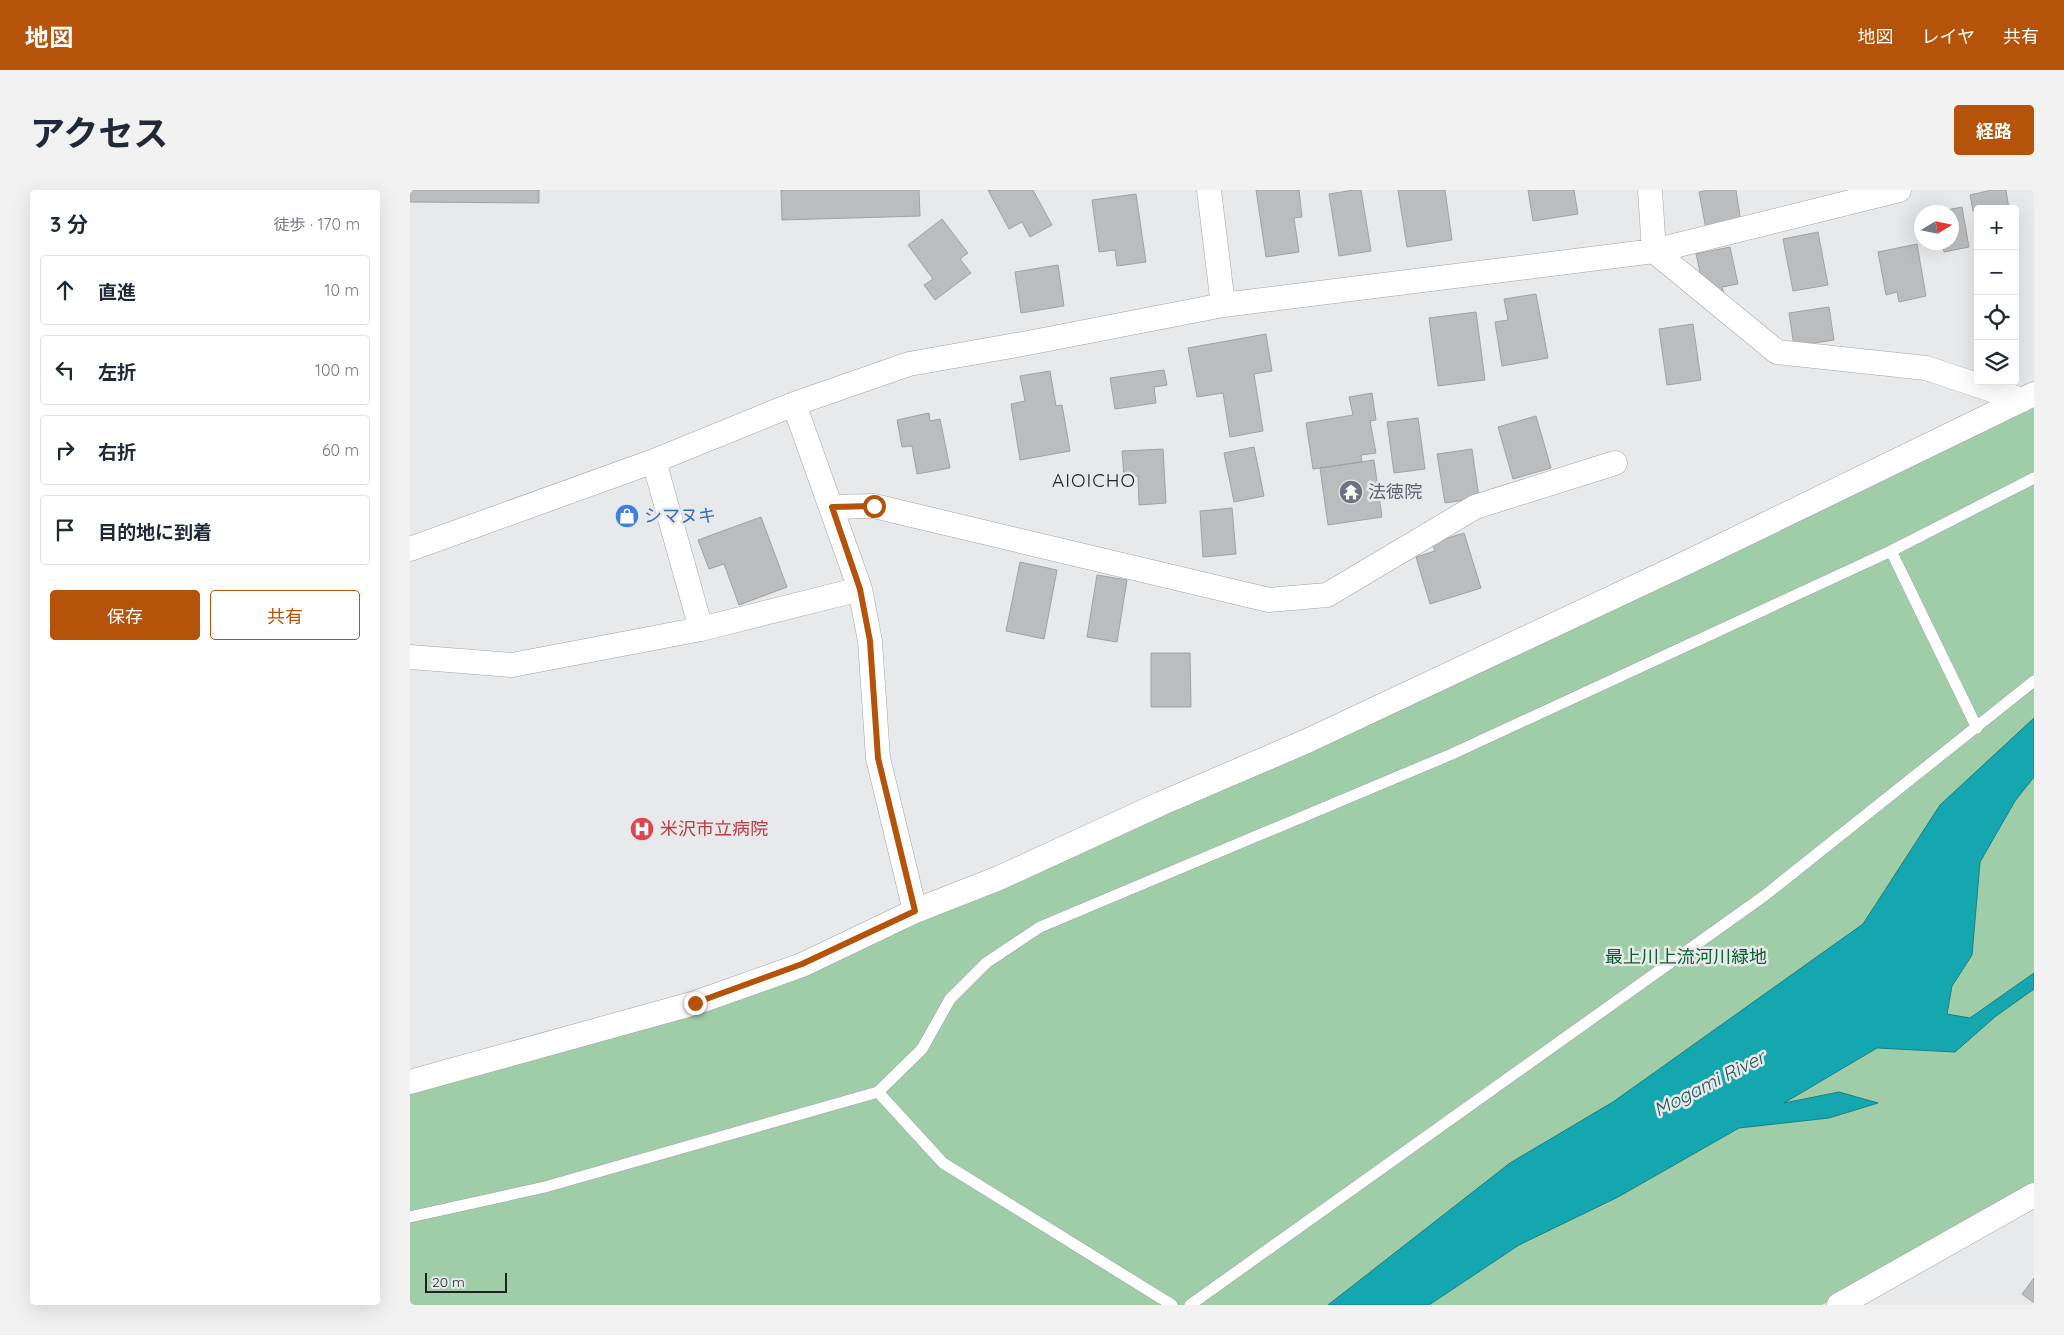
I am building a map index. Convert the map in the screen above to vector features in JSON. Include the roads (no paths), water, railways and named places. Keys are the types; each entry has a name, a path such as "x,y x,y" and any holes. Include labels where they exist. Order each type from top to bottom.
{"street":[{"path":"1209,190 1224,305"},
{"path":"1650,190 1654,251 1777,352 1926,368 2028,397"},
{"path":"410,549 654,461 794,404 909,364 1224,305 1654,251 1898,190"},
{"path":"410,1082 695,1003 802,964 915,911 999,878 1160,804 1307,741 1690,561 2028,397"},
{"path":"794,404 860,589 870,641 878,758 915,911"},
{"path":"654,461 702,629"},
{"path":"832,507 874,506 1270,600 1327,595 1475,507 1616,462"},
{"path":"410,657 512,665 702,629 860,589"},
{"path":"1839,1305 2034,1195"}],"lane":[{"path":"410,1217 545,1187 878,1092 922,1049 950,1000 974,975 986,963 1040,927 1452,754 1891,551 2034,478"},
{"path":"1891,551 1977,728"},
{"path":"1190,1305 1764,896 2034,681"},
{"path":"878,1092 943,1164 1172,1305"}],"water":[{"name":"Mogami River","path":"2034,718 2034,777 2015,801 1980,862 1972,955 1952,986 1947,1014 1970,1018 2034,973 2034,989 1996,1016 1955,1052 1877,1048 1784,1103 1839,1092 1878,1103 1829,1118 1739,1128 1618,1197 1519,1245 1429,1305 1328,1305 1510,1163 1613,1102 1863,924 1940,805"}],"place":[{"name":"法徳院","path":"1351,492"},
{"name":"シマヌキ","path":"627,516"},
{"name":"米沢市立病院","path":"642,829"}],"district":[{"name":"AIOICHO","path":"1094,480"}],"park label":[{"name":"最上川上流河川緑地","path":"1686,957"}]}
